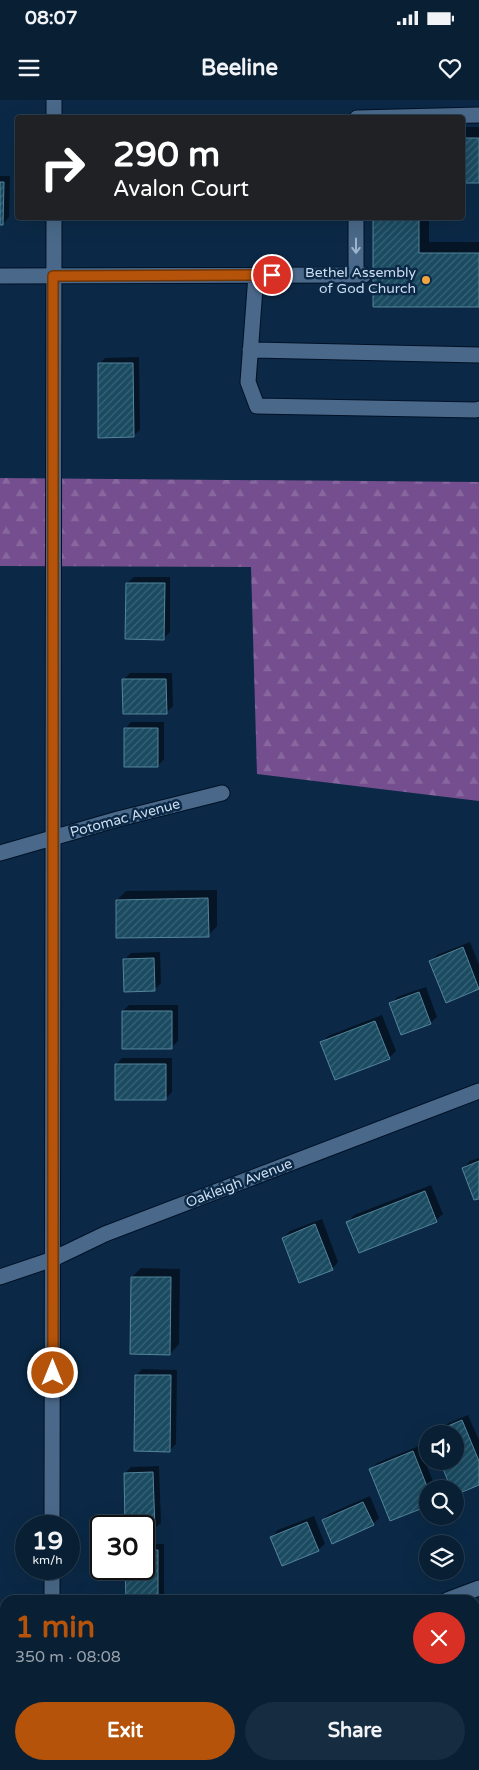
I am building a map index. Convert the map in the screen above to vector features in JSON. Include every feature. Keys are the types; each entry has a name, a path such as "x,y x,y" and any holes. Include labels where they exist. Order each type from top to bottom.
{"street":[{"path":"54,100 54,115"},
{"path":"465,115 479,115"},
{"path":"52,1515 54,220"},
{"path":"0,276 360,275 356,220"},
{"path":"256,275 248,382 257,406 479,409"},
{"path":"250,350 479,354"},
{"name":"Potomac Avenue","path":"0,853 118,819 222,793"},
{"name":"Oakleigh Avenue","path":"0,1277 53,1259 106,1234 479,1091"},
{"path":"52,1580 52,1595"},
{"path":"460,1595 479,1588"}],"green space":[{"path":"0,478 479,482 479,801 257,774 251,567 0,566"}],"building":[{"path":"465,138 479,138 479,183 465,183"},
{"path":"0,182 4,182 3,225 0,225"},
{"name":"Bethel Assembly of God Church","path":"373,220 419,220 419,253 479,253 479,307 373,307"},
{"path":"98,363 133,363 134,437 98,438"},
{"path":"126,583 165,583 164,640 125,639"},
{"path":"122,679 166,679 167,714 123,714"},
{"path":"124,728 158,728 158,767 124,767"},
{"path":"208,898 209,937 116,938 116,900"},
{"path":"463,947 479,989 446,1003 429,961"},
{"path":"154,958 155,991 124,992 123,959"},
{"path":"419,992 431,1024 401,1035 389,1003"},
{"path":"122,1011 172,1011 172,1049 122,1049"},
{"path":"375,1021 390,1059 335,1080 320,1042"},
{"path":"115,1064 166,1064 166,1100 115,1100"},
{"path":"479,1161 479,1199 474,1200 462,1168"},
{"path":"425,1191 437,1222 359,1253 346,1222"},
{"path":"315,1224 333,1270 299,1283 282,1238"},
{"path":"131,1277 171,1277 170,1355 130,1354"},
{"path":"135,1375 171,1375 170,1452 134,1451"},
{"path":"462,1420 479,1461 479,1485 464,1491 464,1480 447,1480 444,1470 464,1470 464,1425 450,1425"},
{"path":"413,1451 424,1480 419,1480 419,1510 390,1521 369,1469"},
{"path":"153,1472 154,1515 125,1515 124,1473"},
{"path":"363,1502 374,1525 332,1544 322,1520"},
{"path":"307,1522 319,1551 282,1566 270,1537"},
{"path":"155,1550 158,1550 158,1595 126,1595 125,1580 155,1580"}],"place":[{"name":"Bethel Assembly of God Church","path":"426,280"}],"route":[{"path":"53,1373 53,276 272,275"}]}
